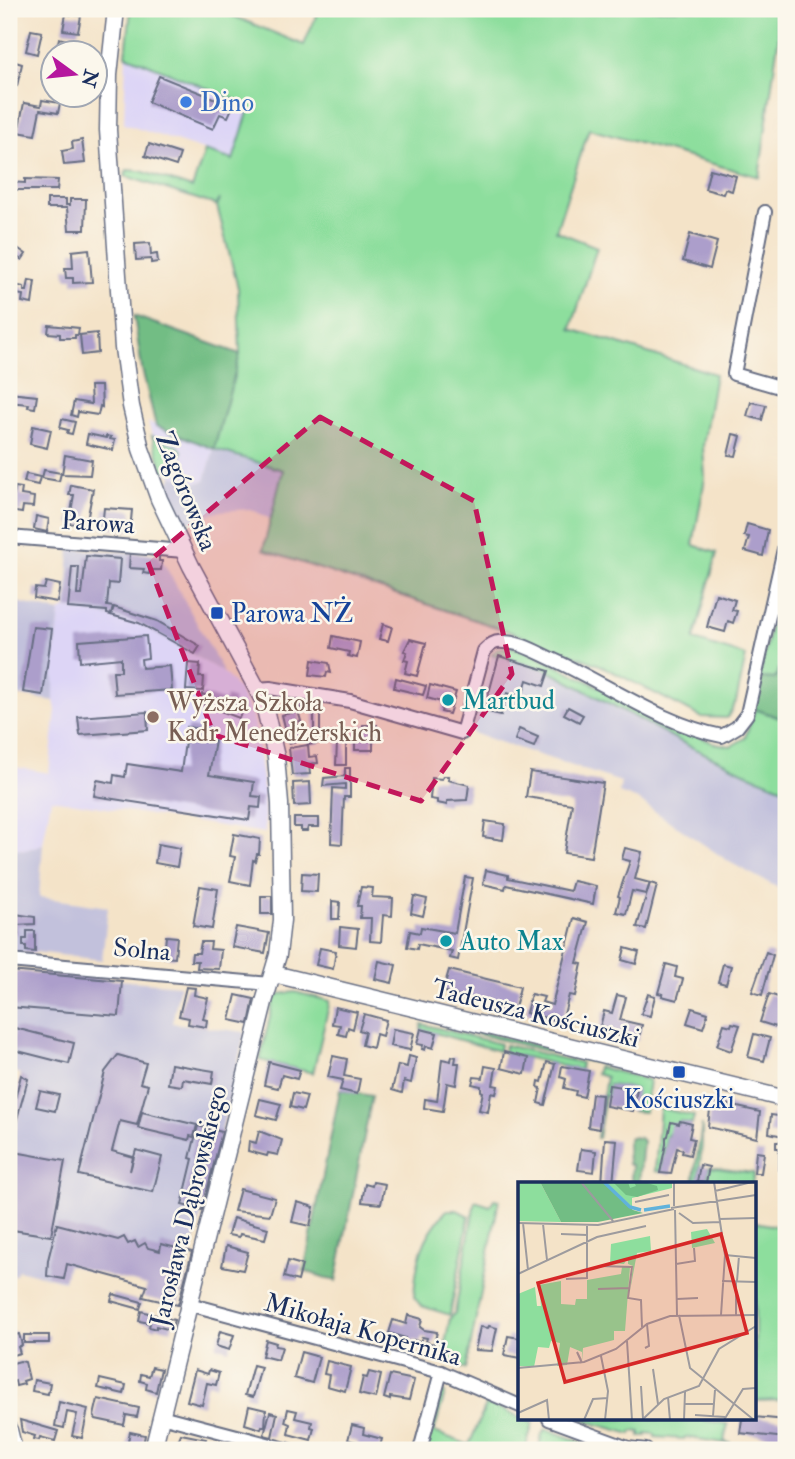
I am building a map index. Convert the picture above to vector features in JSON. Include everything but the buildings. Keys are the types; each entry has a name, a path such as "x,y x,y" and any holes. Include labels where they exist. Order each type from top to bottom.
{"street":[{"name":"Zagórowska","path":"116,9 109,75 108,130 127,385 148,470 184,551 257,689 267,715 274,744 279,795 282,920 272,979"},
{"path":"765,212 734,374 786,389"},
{"name":"Parowa","path":"9,537 184,551"},
{"path":"257,689 270,688 350,701 462,733 484,651 492,643 500,641 524,646 582,672 657,712 722,736 737,727 747,714 786,540"},
{"name":"Solna","path":"9,961 272,979"},
{"name":"Tadeusza Kościuszki","path":"272,979 786,1099"},
{"name":"Jarosława Dąbrowskiego","path":"153,1450 272,979"},
{"name":"Mikołaja Kopernika","path":"189,1304 441,1372 518,1405"},
{"path":"420,1450 441,1372"},
{"path":"161,1416 290,1450"},
{"path":"553,1420 627,1449 646,1450"},
{"path":"9,1430 14,1450"}],"highlighted area":[{"path":"320,417 474,501 512,674 421,801 214,735 148,562"}],"shaded area":[{"path":"126,55 251,105 233,160 124,124"},
{"path":"148,422 214,449 205,481 194,483 163,472"},
{"path":"214,449 283,470 270,519 251,509 221,511 185,523 167,481 170,482 172,475 194,483 205,481"},
{"path":"70,549 159,554 224,673 138,623 66,608"},
{"path":"9,600 60,612 54,662 54,701 9,694"},
{"name":"Wyższa Szkoła Kadr Menedżerskich","path":"66,608 138,623 224,673 239,690 255,723 264,794 265,833 51,799 43,844 26,850 9,848 9,766 49,773 56,710 54,662 60,612"},
{"path":"491,654 549,671 687,745 786,789 786,892 731,863 638,800 619,793 621,782 472,733"},
{"path":"43,844 39,897 108,907 102,960 35,952 9,952 9,848 26,850"},
{"path":"9,971 180,985 172,1023 245,1032 182,1295 68,1265 64,1281 18,1270 16,1275 9,1276 9,1134 15,1131 28,1080 9,1070"}],"green space":[{"path":"131,9 216,9 304,45 319,9 774,9 779,34 759,177 589,129 556,231 597,247 571,329 715,374 703,446 705,478 693,545 717,553 694,640 746,656 736,702 727,718 701,717 600,665 505,630 263,550 283,470 214,449 240,354 238,288 217,206 220,199 216,205 125,176 127,170 141,171 192,188 205,151 233,160 250,106 126,55"},
{"path":"134,316 240,354 214,449 156,426 142,369"},
{"path":"152,436 179,447 182,451 179,461 163,472"},
{"path":"779,588 786,590 786,661 782,663 775,679 759,678"},
{"path":"512,647 529,652 713,743 731,746 745,738 755,709 786,720 786,789 687,745 549,671 491,654 499,648"},
{"path":"786,661 786,720 755,709 759,678 775,679"},
{"path":"295,992 330,1001 313,1073 260,1060 274,999 280,994"},
{"path":"446,1023 650,1073 649,1076 445,1026"},
{"path":"422,1024 500,1044 499,1051 421,1029"},
{"path":"505,1045 581,1063 580,1070 504,1052"},
{"path":"598,1067 649,1080 645,1112 633,1111 636,1089 609,1085 597,1138 606,1077 596,1074"},
{"path":"340,1090 372,1096 336,1281 304,1271"},
{"path":"660,1108 694,1116 692,1124 680,1121 666,1137 660,1172 655,1171"},
{"path":"702,1125 698,1182 693,1182"},
{"path":"630,1137 643,1141 639,1182 633,1182 631,1179 632,1165 628,1164 627,1143"},
{"path":"709,1167 754,1173 752,1182 706,1182"},
{"path":"494,1199 499,1200 466,1369 442,1360 450,1318 455,1313 475,1201 490,1206"},
{"path":"447,1210 457,1210 469,1216 450,1315 421,1306 414,1297 416,1272 422,1250 438,1220"},
{"path":"756,1222 786,1228 786,1400 756,1401"},
{"path":"440,1391 445,1393 434,1432 469,1445 487,1403 518,1416 518,1420 533,1423 525,1450 425,1450"},
{"path":"582,1420 702,1420 728,1424 724,1441 731,1444 685,1437 655,1437 655,1434 646,1433 646,1436 640,1436 640,1432 632,1431 631,1434"},
{"path":"546,1429 602,1450 548,1450 539,1447"}],"place":[{"name":"Dino","path":"186,102"},
{"name":"Parowa NŻ","path":"217,613"},
{"name":"Martbud","path":"448,700"},
{"name":"Wyższa Szkoła Kadr Menedżerskich","path":"153,717"},
{"name":"Auto Max","path":"446,941"},
{"name":"Kościuszki","path":"679,1072"}]}
